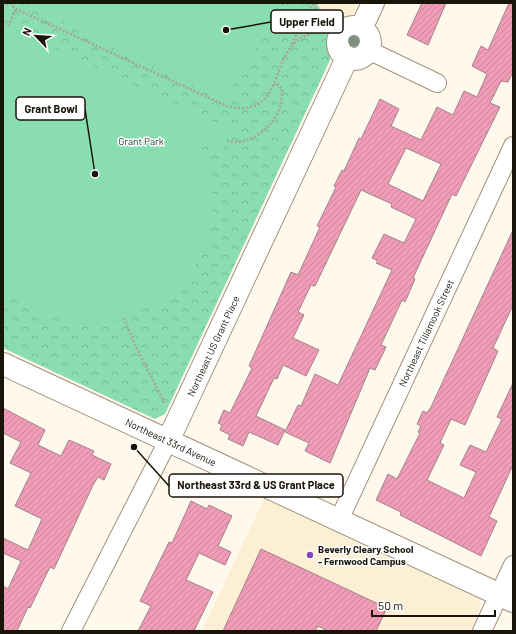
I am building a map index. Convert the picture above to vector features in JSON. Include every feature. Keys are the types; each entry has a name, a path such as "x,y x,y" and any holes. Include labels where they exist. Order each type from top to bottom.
{"street":[{"path":"361,29 373,3"},
{"path":"350,27 361,29 369,37 370,45 368,50 359,58 347,58 342,54 338,47 334,33 350,27"},
{"path":"368,50 437,83"},
{"name":"Northeast US Grant Place","path":"71,631 168,441 347,58"},
{"name":"Northeast Tillamook Street","path":"338,520 513,146"},
{"name":"Northeast 33rd Avenue","path":"3,364 506,598"},
{"path":"482,631 506,598 513,565"}],"path":[{"path":"10,3 16,9 227,106 245,108 256,105 270,92 276,82 281,63 291,47 308,11 314,3"},
{"path":"314,3 318,21 334,33"},
{"path":"8,26 16,9"},
{"path":"291,47 305,36 334,33"},
{"path":"227,140 240,143 256,136 272,121 281,104 282,89 276,82"},
{"path":"124,318 134,343 165,404 162,410"}],"shaded area":[{"path":"317,3 357,3 352,15 346,20 320,9"},
{"name":"Beverly Cleary School - Fernwood Campus","path":"264,499 479,599 481,603 480,608 470,631 202,631"}],"green space":[{"name":"Grant Park","path":"3,3 317,3 320,9 346,20 335,30 330,60 165,414 155,419 3,348"},
{"path":"33,3 281,3 226,100 99,41"},
{"path":"3,24 232,131 222,151 198,140 208,165 212,183 213,210 209,235 199,258 185,278 167,295 146,308 123,317 98,322 73,322 55,318 37,311 3,294"}],"building":[{"path":"422,3 446,3 428,45 407,35"},
{"path":"509,3 513,3 513,72 508,82 501,81 490,103 500,107 456,196 452,194 413,278 415,279 405,302 402,300 381,345 386,347 375,370 370,368 330,463 305,451 309,443 285,432 298,405 301,406 315,374 338,385 392,270 376,263 378,261 372,258 384,234 404,243 416,219 391,207 392,204 361,190 315,286 311,285 298,312 304,315 293,338 319,350 306,376 283,365 277,379 274,378 256,416 285,430 278,445 249,432 243,446 228,439 230,435 220,430 222,425 218,423 224,410 230,413 252,368 249,366 291,272 298,275 320,227 317,226 336,187 334,186 342,170 344,171 359,138 361,139 380,99 399,109 391,126 421,140 437,107 453,115 464,91 477,97 487,74 472,66 481,46 488,50","holes":["406,148 441,164 423,201 388,184"]},
{"path":"513,230 513,305 493,348 498,351 465,425 451,419 440,443 444,445 427,480 464,498 476,472 460,465 470,445 486,452 502,419 497,417 513,383 513,465 489,517 497,521 481,556 400,515 401,512 376,500 388,474 397,479 420,433 418,432 421,426 417,424 423,411 427,413 431,407"},
{"path":"3,408 45,430 38,445 61,456 69,440 94,451 92,455 111,464 104,480 98,477 93,485 54,569 50,567 30,608 28,607 17,631 3,631 3,586 8,589 21,561 3,553 3,538 28,550 42,519 15,506 31,473 10,463 21,442 3,433"},
{"path":"191,501 207,509 209,505 232,516 218,546 231,552 225,565 199,553 186,580 213,592 194,631 138,631 151,606 140,601 169,542 172,543"},
{"path":"261,549 387,608 376,631 328,631 318,626 315,631 223,631"}],"place":[{"name":"Upper Field","path":"226,30"},
{"name":"Grant Bowl","path":"95,174"},
{"name":"Northeast 33rd & US Grant Place","path":"134,447"},
{"name":"Beverly Cleary School - Fernwood Campus","path":"310,555"}]}
